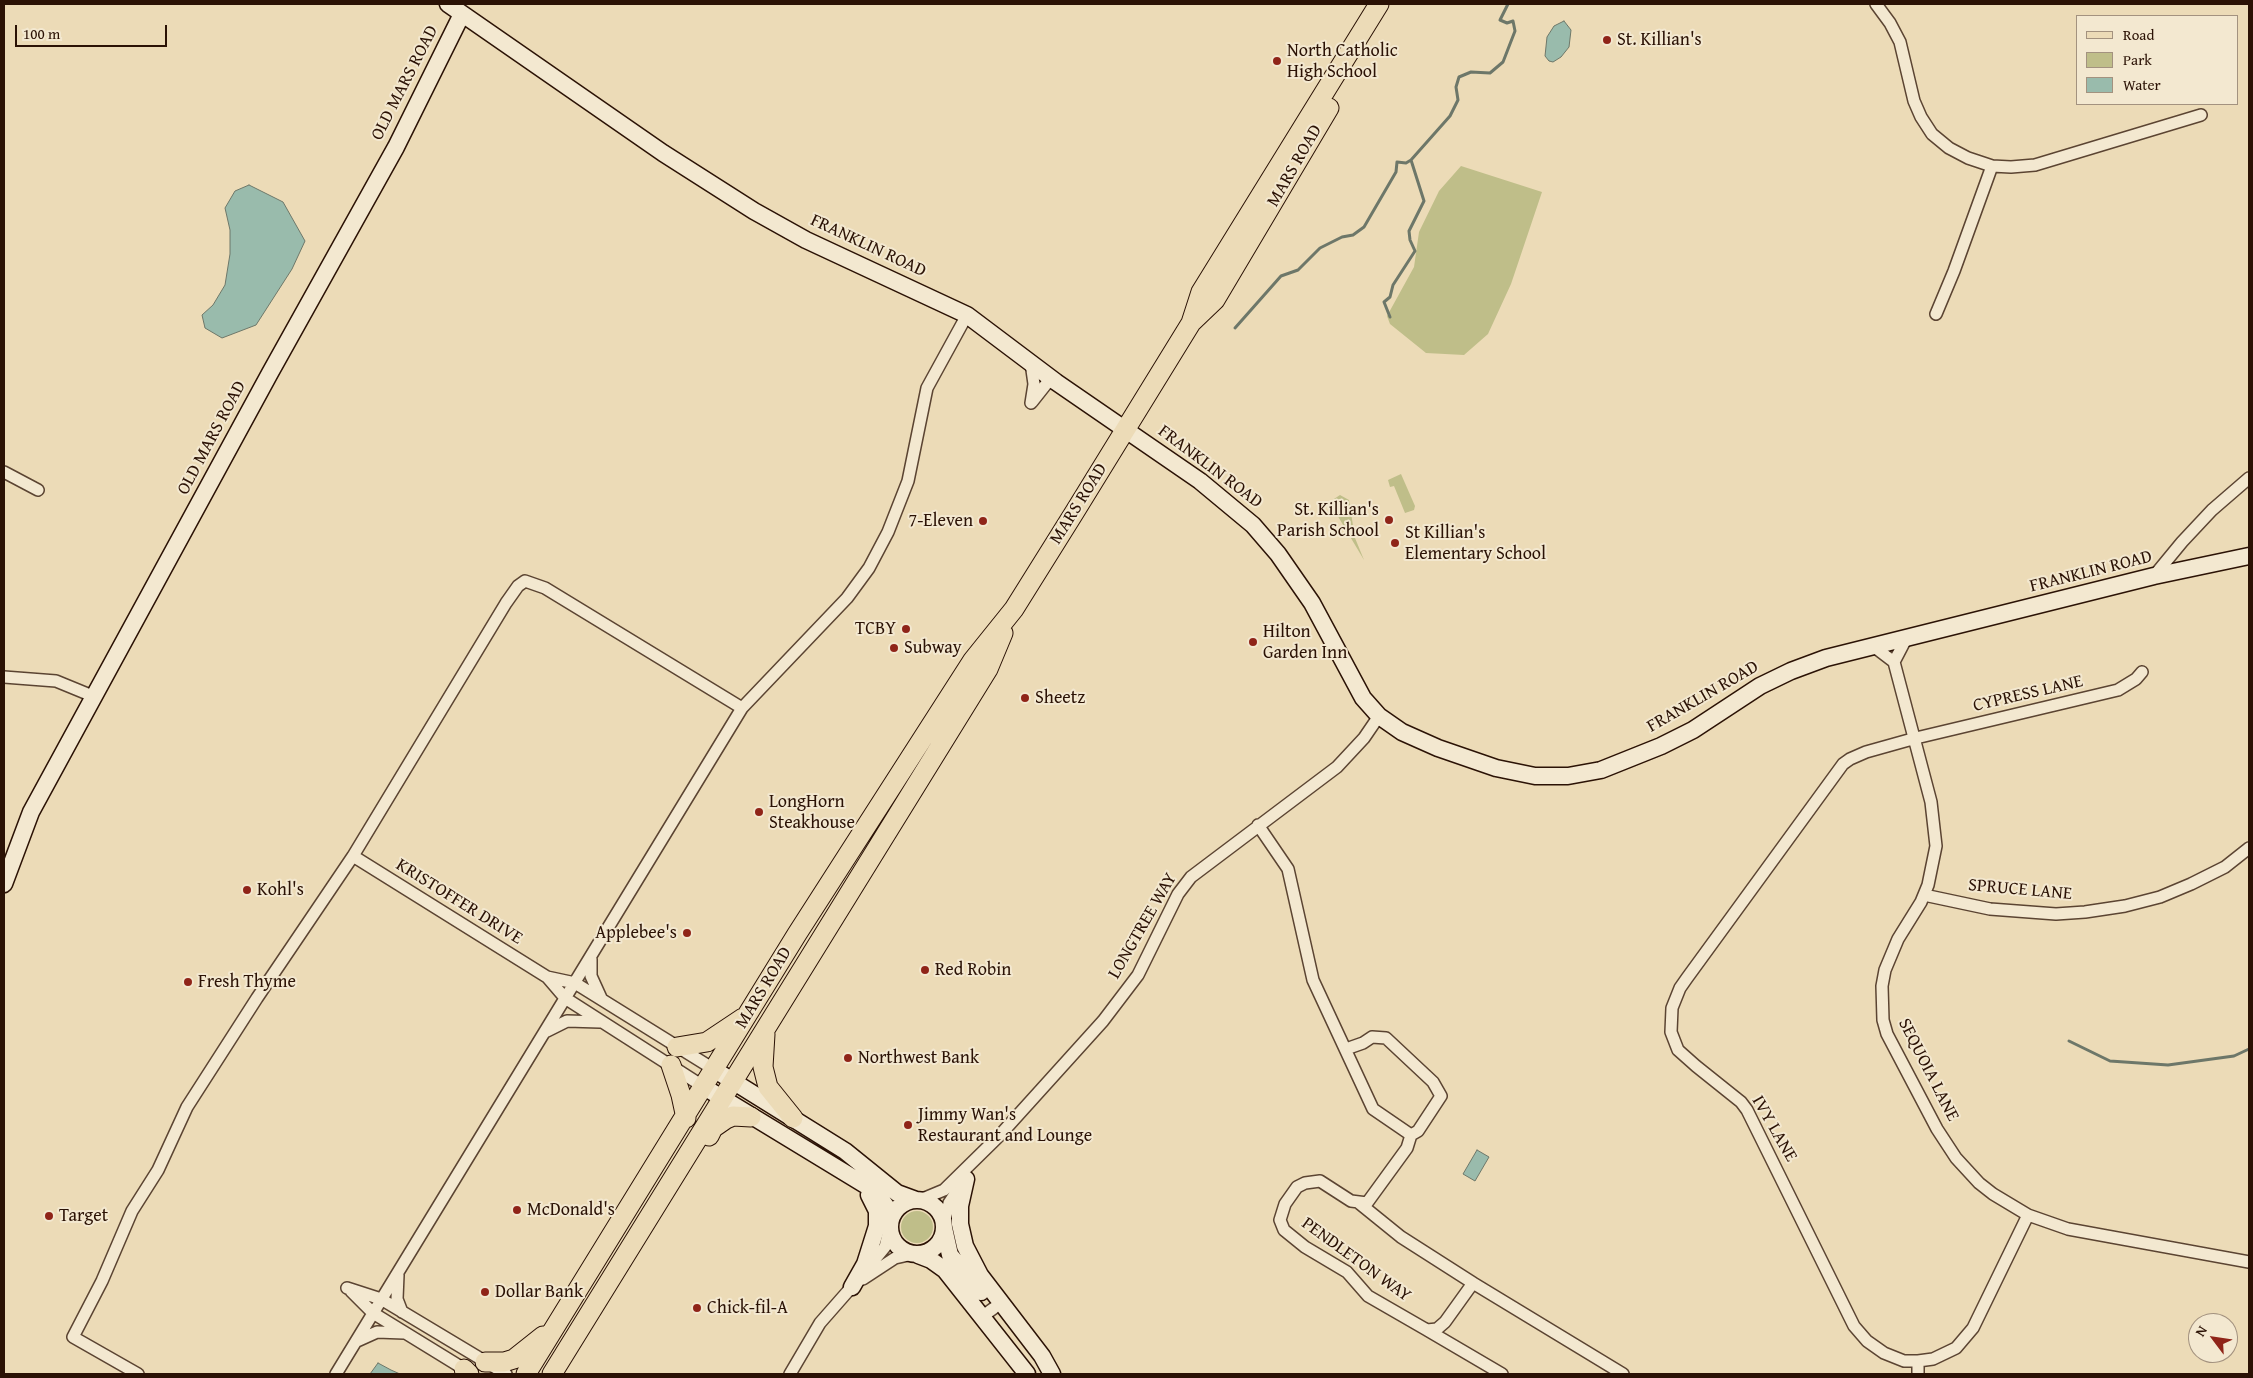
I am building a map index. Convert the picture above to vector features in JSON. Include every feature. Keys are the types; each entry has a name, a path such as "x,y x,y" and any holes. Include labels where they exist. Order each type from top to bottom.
{"main road":[{"name":"MARS ROAD","path":"1191,323 1200,292 1379,4"},
{"name":"MARS ROAD","path":"526,1374 686,1118 797,934 973,660 1014,609 1191,323 1215,300 1392,4"},
{"name":"MARS ROAD","path":"552,1374 988,669 1014,609"},
{"path":"677,1047 707,1042 748,1015"},
{"path":"766,1028 762,1056 764,1076 772,1094 793,1118"},
{"path":"671,1065 686,1118"},
{"path":"631,1244 677,1186 713,1128 733,1116 752,1118"},
{"path":"473,1370 514,1359 555,1326"}],"street":[{"name":"FRANKLIN ROAD","path":"448,4 465,9 663,153 754,211 806,240 967,315 1051,378 1200,481 1229,504 1259,532 1278,554 1312,603 1362,698 1379,716 1402,732 1438,748 1496,768 1535,776 1568,776 1601,770 1632,760 1693,730 1760,686 1791,670 1826,658 2154,576 2249,556"},
{"path":"1876,4 1890,23 1900,42 1914,101 1921,118 1932,134 1949,148 1968,158 1992,166 2035,165 2201,114"},
{"name":"OLD MARS ROAD","path":"4,884 32,812 297,323 396,147 465,9"},
{"path":"1936,314 1992,166"},
{"path":"336,1374 742,708 847,598 869,568 888,532 908,481 927,388 967,315"},
{"path":"1031,363 1034,384 1031,403 1051,378"},
{"path":"4,472 38,490"},
{"path":"2154,576 2194,529 2249,478"},
{"path":"138,1374 73,1337 102,1281 132,1211 158,1170 187,1107 257,998 353,856 506,603 525,581 545,588 742,708"},
{"path":"1873,646 1894,662 1907,637"},
{"name":"SEQUOIA LANE","path":"1894,662 1916,738 1935,826 1934,864 1924,896 1894,946 1885,970 1882,986 1882,1007 1887,1034 1937,1129 1956,1158 1993,1194 2028,1215 2068,1229 2249,1262"},
{"name":"CYPRESS LANE","path":"1916,738 2118,690 2136,679 2142,672"},
{"path":"4,677 56,681 94,697"},
{"name":"LONGTREE WAY","path":"1000,1135 1103,1021 1138,976 1185,883 1204,866 1337,767 1359,745 1379,716"},
{"name":"IVY LANE","path":"1916,738 1866,752 1843,764 1680,988 1672,1008 1671,1032 1678,1050 1741,1102 1747,1110 1860,1334 1884,1353 1904,1361 1918,1361 1945,1354 1965,1339 1973,1328 2028,1215"},
{"path":"1258,826 1288,869 1295,891 1306,954 1313,980 1373,1109 1411,1135"},
{"name":"SPRUCE LANE","path":"1924,896 1990,909 2056,914 2093,911 2125,906 2191,884 2225,867 2249,848"},
{"name":"KRISTOFFER DRIVE","path":"353,856 547,977 565,998 704,1087"},
{"path":"593,954 592,976 602,1000"},
{"name":"KRISTOFFER DRIVE","path":"547,977 575,984 715,1070"},
{"path":"544,1034 550,1028 568,1021 604,1023"},
{"path":"1346,1049 1363,1043 1372,1037 1386,1038 1433,1082 1441,1096 1418,1131 1411,1135 1407,1148 1387,1177 1367,1203 1359,1203"},
{"path":"715,1070 845,1151 897,1193 937,1209 944,1226 950,1255 989,1312 1027,1374"},
{"path":"704,1087 879,1195 888,1212 890,1227 896,1245 904,1251 931,1260 945,1270 989,1312 1046,1374"},
{"path":"852,1287 895,1258 916,1254 935,1247 941,1238 949,1203 1000,1135"},
{"path":"790,1374 820,1323 881,1253 887,1243 893,1214 901,1205 944,1190 1000,1135"},
{"path":"966,1179 960,1206 960,1224 966,1246 980,1275 1042,1356 1052,1374"},
{"path":"852,1287 865,1264 878,1221 872,1200 856,1181"},
{"name":"PENDLETON WAY","path":"1473,1283 1394,1232 1359,1203 1351,1201 1320,1181 1305,1183 1297,1187 1289,1196 1280,1220 1284,1230 1305,1247 1347,1272 1368,1296 1502,1374"},
{"path":"399,1269 396,1292 402,1312"},
{"path":"1427,1330 1437,1329 1445,1322 1473,1283 1622,1374"},
{"path":"473,1370 402,1312 381,1299 348,1288 373,1313 473,1370 506,1374"},
{"path":"354,1344 361,1338 377,1332 406,1333"},
{"path":"1918,1361 1918,1374"}],"green space":[{"path":"1461,166 1542,192 1511,284 1488,334 1464,355 1426,353 1390,324 1387,316 1414,267 1419,232 1439,191"},
{"path":"1401,474 1415,506 1414,510 1405,513 1394,486 1390,487 1388,480"},
{"path":"1340,495 1349,500 1355,538 1364,560 1333,508 1334,499"},
{"path":"917,1211 923,1212 928,1216 932,1221 932,1233 928,1238 923,1242 917,1243 911,1242 906,1238 902,1233 901,1227 902,1221 906,1216 911,1212"}],"water":[{"path":"1564,21 1571,30 1569,47 1561,57 1553,62 1549,61 1545,56 1547,37 1554,26"},
{"path":"249,185 283,202 305,241 292,269 256,325 222,338 205,328 202,315 213,305 225,285 230,254 230,230 225,208 235,191"},
{"path":"1477,1150 1489,1157 1475,1181 1463,1174"},
{"path":"378,1363 391,1370 400,1374 370,1374"}],"waterway":[{"path":"1390,317 1384,302 1390,297 1393,285 1415,251 1410,240 1409,231 1424,201 1411,160 1450,116 1458,100 1456,87 1459,77 1471,72 1490,73 1503,62 1515,31 1513,21 1507,23 1500,20 1508,4"},
{"path":"1235,328 1281,276 1298,270 1320,248 1342,237 1353,235 1364,227 1396,172 1397,162 1406,163 1411,160"},
{"path":"2069,1041 2110,1061 2168,1065 2234,1056 2249,1049"}],"place":[{"name":"St. Killian's","path":"1607,40"},
{"name":"North Catholic High School","path":"1277,61"},
{"name":"St. Killian's Parish School","path":"1389,520"},
{"name":"7-Eleven","path":"983,521"},
{"name":"St Killian's Elementary School","path":"1395,543"},
{"name":"TCBY","path":"906,629"},
{"name":"Hilton Garden Inn","path":"1253,642"},
{"name":"Subway","path":"894,648"},
{"name":"Sheetz","path":"1025,698"},
{"name":"LongHorn Steakhouse","path":"759,812"},
{"name":"Kohl's","path":"247,890"},
{"name":"Applebee's","path":"687,933"},
{"name":"Red Robin","path":"925,970"},
{"name":"Fresh Thyme","path":"188,982"},
{"name":"Northwest Bank","path":"848,1058"},
{"name":"Jimmy Wan's Restaurant and Lounge","path":"908,1125"},
{"name":"McDonald's","path":"517,1210"},
{"name":"Target","path":"49,1216"},
{"name":"Dollar Bank","path":"485,1292"},
{"name":"Chick-fil-A","path":"697,1308"}]}
